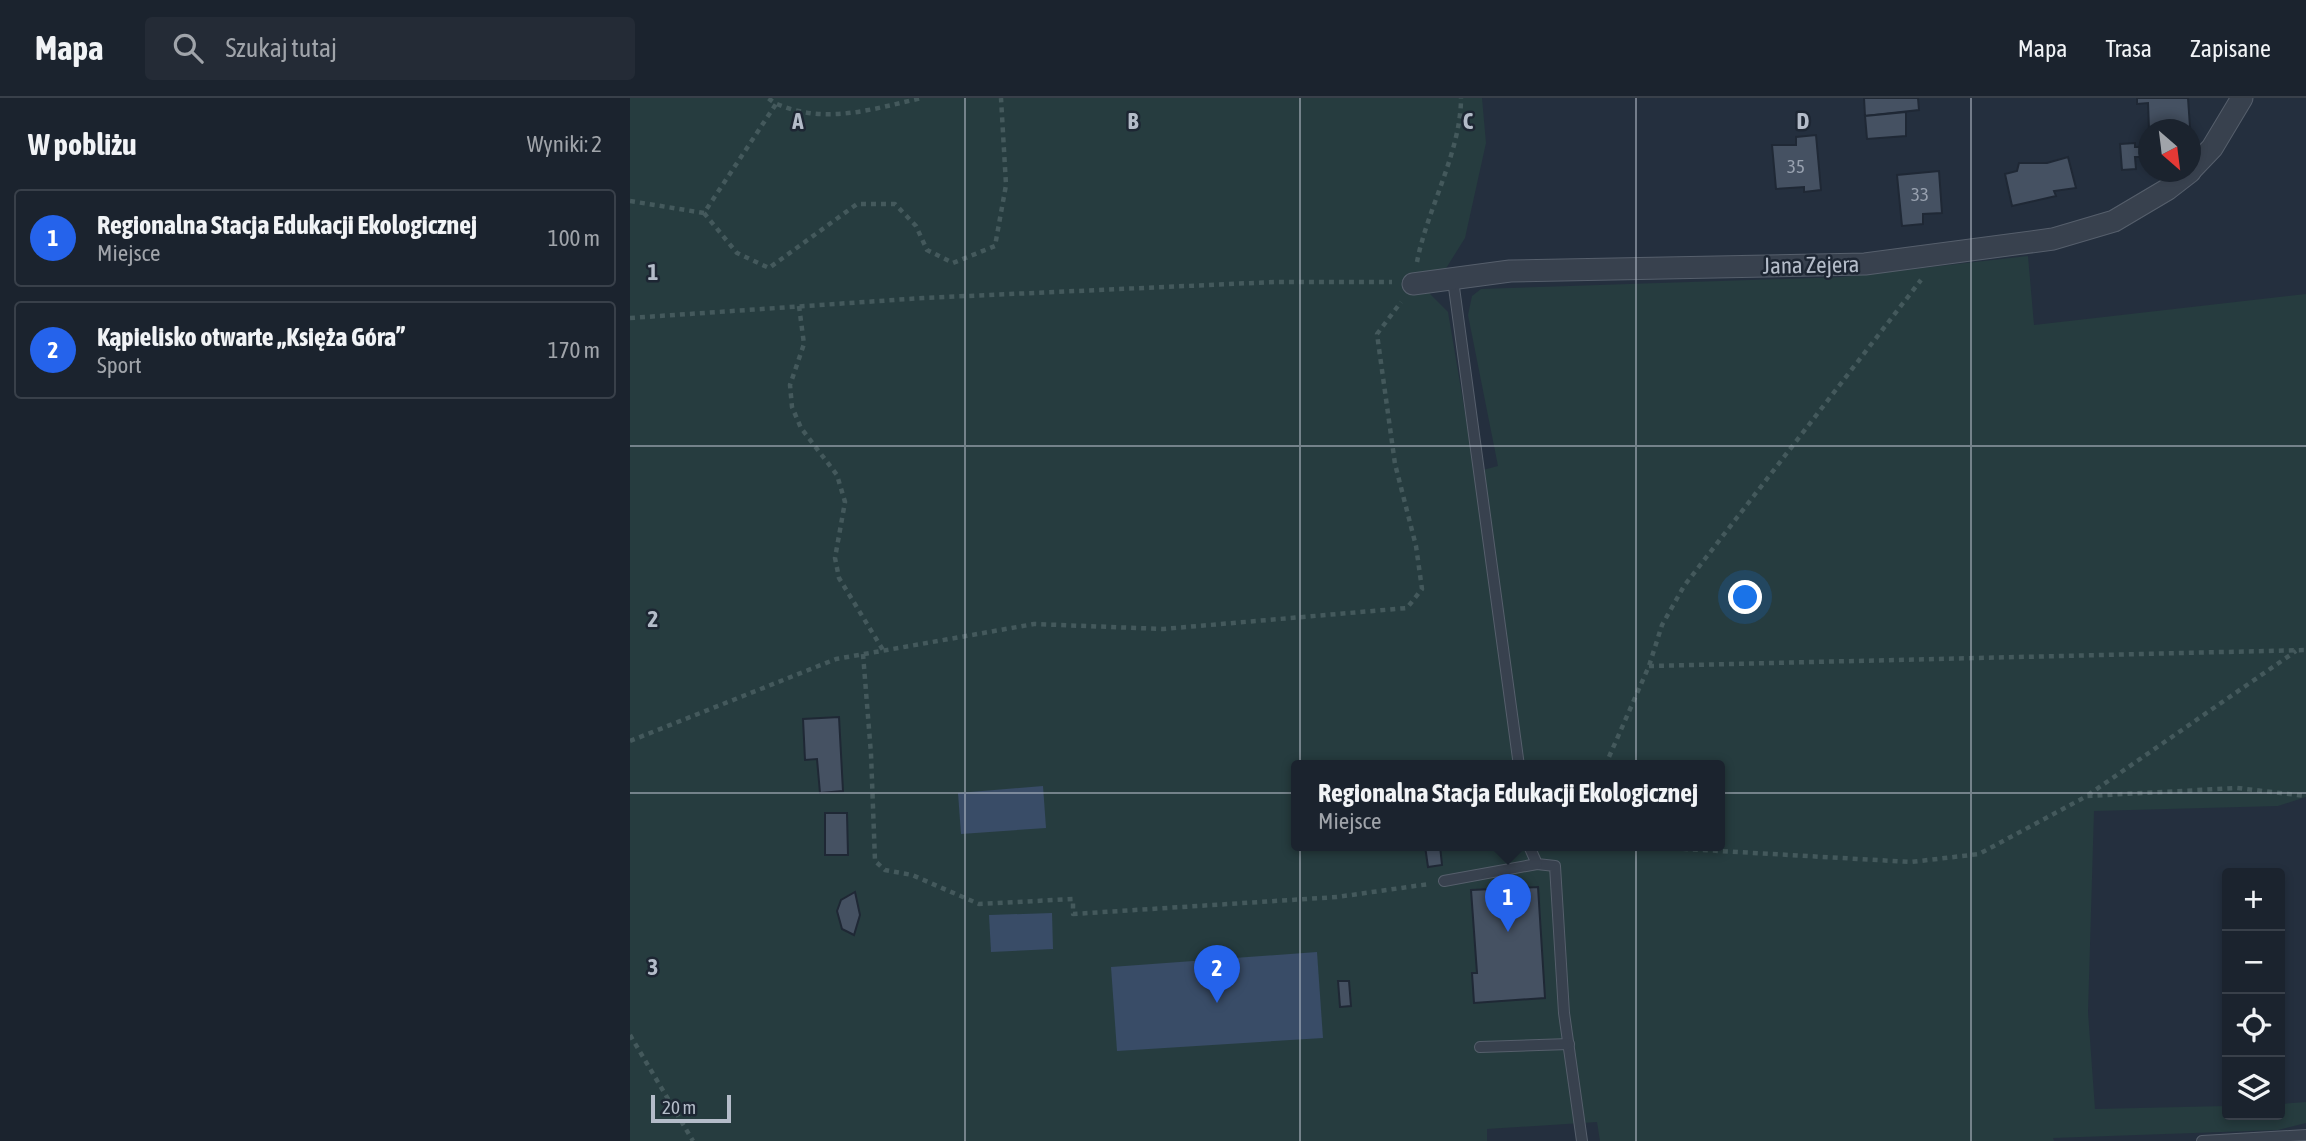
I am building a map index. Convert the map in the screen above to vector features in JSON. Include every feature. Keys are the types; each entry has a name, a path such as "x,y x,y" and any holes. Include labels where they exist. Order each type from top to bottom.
{"street":[{"name":"Jana Zejera","path":"2201,160 2212,148 2242,98"},
{"name":"Jana Zejera","path":"1413,284 1510,271 1865,264 1941,254 2053,239 2114,221 2177,182"}],"lane":[{"path":"1453,280 1518,760"},
{"path":"1530,851 1537,864"},
{"path":"1444,881 1537,864 1555,866 1569,1044 1583,1141"},
{"path":"1480,1047 1569,1044"},
{"path":"2202,1141 2306,1135"}],"path":[{"path":"768,98 797,113 841,116 922,98"},
{"path":"630,201 704,213 737,253 769,268 857,204 895,204 916,226 927,250 953,263 995,246 1006,186 1001,98"},
{"path":"630,741 836,659 1034,624 1163,629 1408,608 1422,589 1416,546 1395,464 1377,334 1413,284 1423,233 1444,176 1461,98"},
{"path":"704,213 776,104"},
{"path":"1608,760 1649,666 1661,625 1684,586 1941,254"},
{"path":"630,318 799,306 1273,282 1355,280 1413,284"},
{"path":"799,306 804,344 790,385 792,407 801,428 837,475 845,502 835,558 839,578 883,650"},
{"path":"1720,851 1911,862 1979,854 2087,796 2297,650"},
{"path":"1649,666 2306,650"},
{"path":"863,654 875,861 886,870 912,875 979,904 1073,899 1073,914 1337,897 1444,881"},
{"path":"2087,796 2237,788 2306,796"},
{"path":"630,1034 693,1141"}],"green space":[{"path":"630,98 1482,98 1486,143 1465,238 1430,294 1448,312 1475,472 1498,466 1468,315 1472,296 1481,289 1842,277 2028,256 2034,325 2306,294 2306,797 2278,806 2094,811 2088,1012 2095,1109 2222,1106 2222,1120 2285,1120 2285,1104 2306,1102 2306,1123 2278,1130 2053,1138 2054,1141 1600,1141 1597,1122 1487,1129 1487,1141 630,1141"}],"water":[{"path":"1043,786 1046,828 961,834 958,793"},
{"path":"1052,913 1053,949 991,952 989,915"},
{"path":"1317,952 1323,1038 1117,1051 1111,967"}],"building":[{"path":"1864,98 1918,98 1919,110 1865,116"},
{"path":"2137,98 2188,98 2189,119 2149,119 2148,103 2137,104"},
{"path":"1906,112 1906,136 1867,139 1865,116"},
{"path":"1816,135 1821,190 1804,192 1804,187 1776,189 1772,145 1796,145 1796,137"},
{"path":"2135,143 2135,147 2138,147 2136,169 2122,170 2120,144"},
{"path":"2068,157 2076,188 2054,191 2056,196 2012,206 2005,174 2017,171 2019,163 2047,163"},
{"path":"1939,171 1942,213 1923,214 1923,224 1902,226 1897,175"},
{"path":"839,717 843,791 820,793 817,759 805,760 803,719"},
{"path":"825,813 847,813 848,855 825,855"},
{"path":"1426,851 1441,851 1442,865 1428,867"},
{"path":"1538,887 1545,998 1474,1003 1472,973 1477,973 1471,890"},
{"path":"855,892 860,915 854,935 842,929 837,911 841,900"},
{"path":"1338,981 1349,981 1351,1006 1340,1007"}],"place":[{"name":"Regionalna Stacja Edukacji Ekologicznej","path":"1508,932"},
{"name":"Kąpielisko otwarte „Księża Góra”","path":"1217,1003"}]}
